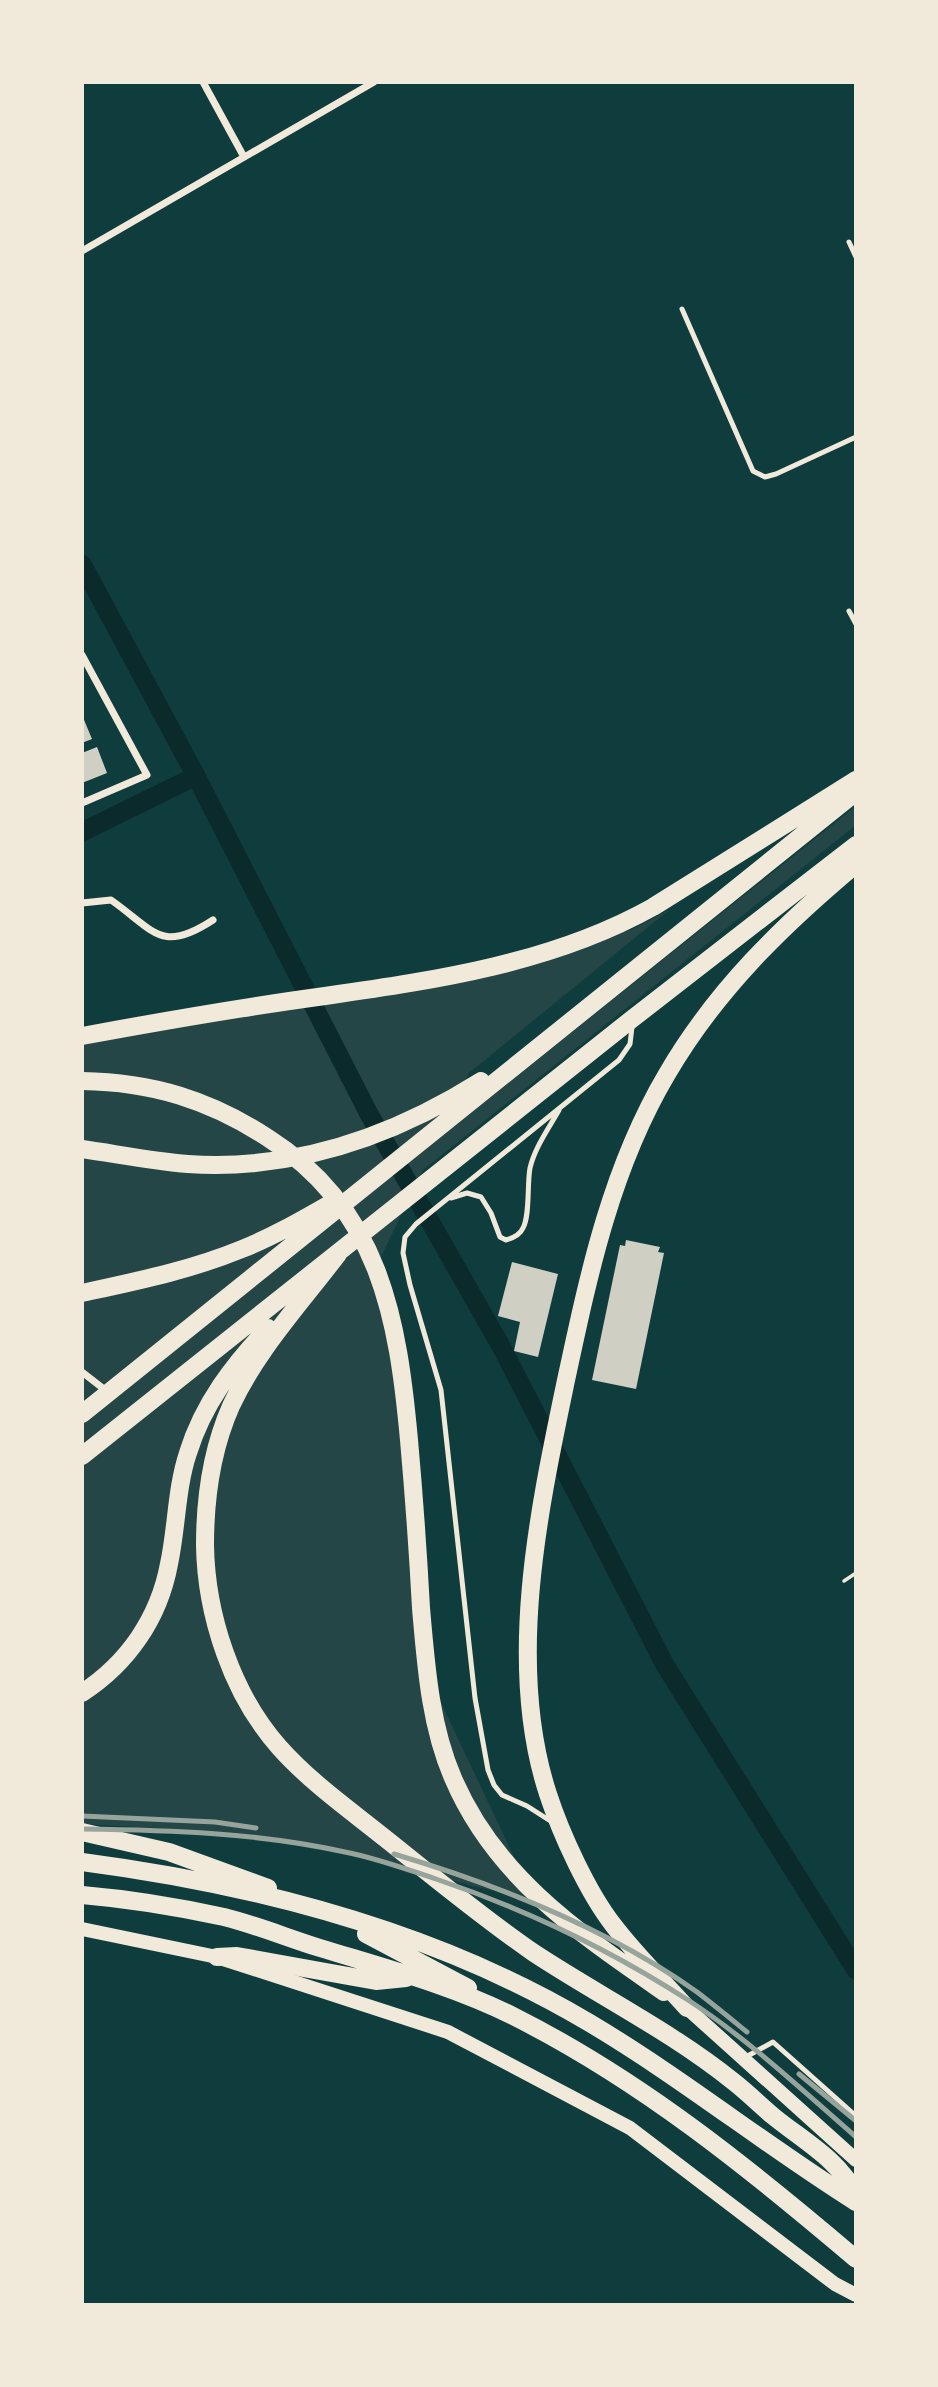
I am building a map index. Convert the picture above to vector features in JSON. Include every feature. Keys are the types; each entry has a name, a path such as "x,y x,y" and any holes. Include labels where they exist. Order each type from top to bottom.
{"main road":[{"path":"82,1036 323,996 388,988 507,964 582,939 633,918 856,780"},
{"path":"82,1414 856,792"},
{"path":"82,1456 632,1019 856,845"},
{"path":"856,864 772,939 722,994 668,1072 628,1152 599,1236 586,1285 549,1465 533,1572 528,1658 533,1730 548,1793 575,1861 612,1924 687,2008 856,2160"},
{"path":"82,1149 159,1161 233,1164 256,1164 317,1154 363,1140 443,1103 548,1038"},
{"path":"82,1081 135,1084 226,1113 278,1144 300,1161 332,1196 365,1244 390,1307 404,1383 430,1689 443,1747 464,1802 489,1844 549,1906 588,1939 687,2008"},
{"path":"82,1293 182,1270 245,1248 365,1185"},
{"path":"82,1693 103,1679 135,1646 156,1609 170,1564 181,1476 207,1405 240,1359 338,1254"},
{"path":"338,1254 246,1376 222,1427 215,1452 205,1523 207,1577 219,1632 244,1694 278,1745 325,1790 493,1924 710,2063 774,2117 813,2145 850,2182 856,2195"},
{"path":"82,1832 169,1852 210,1865 288,1897 425,1964 584,2054 650,2096 774,2190 856,2259"},
{"path":"82,1862 212,1884 328,1912 382,1929 502,1976 589,2022 694,2090 802,2168 856,2202"},
{"path":"82,1895 224,1917 413,1977 513,2016"},
{"path":"82,1929 217,1957 448,2032 630,2128 835,2284 856,2295"},
{"path":"217,1957 237,1956 376,1981 413,1977"},
{"path":"835,2284 852,2305"}],"street":[{"path":"203,82 244,158"},
{"path":"82,251 374,82"},
{"path":"82,654 86,672 147,775 82,803"},
{"path":"82,903 111,900 156,934 176,939 192,934 213,920"},
{"path":"82,1372 109,1393"}],"lane":[{"path":"849,242 856,257"},
{"path":"682,309 753,471 765,477 776,474 856,437"},
{"path":"849,611 856,624"},
{"path":"563,1830 542,1814 502,1795 488,1770 475,1698 441,1390 403,1253 405,1237 416,1224 623,1056 629,1044 632,1019"},
{"path":"444,1200 461,1194 474,1194 487,1204 500,1237 506,1240 518,1235 527,1217 531,1166 541,1141 561,1107"},
{"path":"743,2059 772,2042 856,2116"}],"path":[{"path":"845,1581 856,1573"}],"shaded area":[{"path":"856,806 856,825 423,1170 376,1267 411,1460 434,1688 526,1882 538,1900 472,1886 327,1846 210,1831 82,1824 82,1040 388,983 631,930 669,910 469,1073 438,1139"}],"building":[{"path":"82,715 92,739 82,743"},
{"path":"97,747 107,773 82,783 82,753"},
{"path":"626,1240 660,1247 658,1252 664,1253 636,1389 592,1380 620,1245 625,1246"},
{"path":"512,1262 558,1274 538,1357 514,1351 520,1322 498,1316"}],"waterway":[{"path":"82,564 196,776 369,1114 502,1348 665,1665 856,1970"},
{"path":"82,832 196,776"}],"railway":[{"path":"82,1816 215,1822 256,1828"},
{"path":"82,1829 214,1834 313,1846 391,1864 502,1903 597,1947 688,2000 753,2048 856,2137"},
{"path":"394,1854 512,1894 589,1928 697,1992 747,2032"},
{"path":"799,2074 856,2121"}]}
